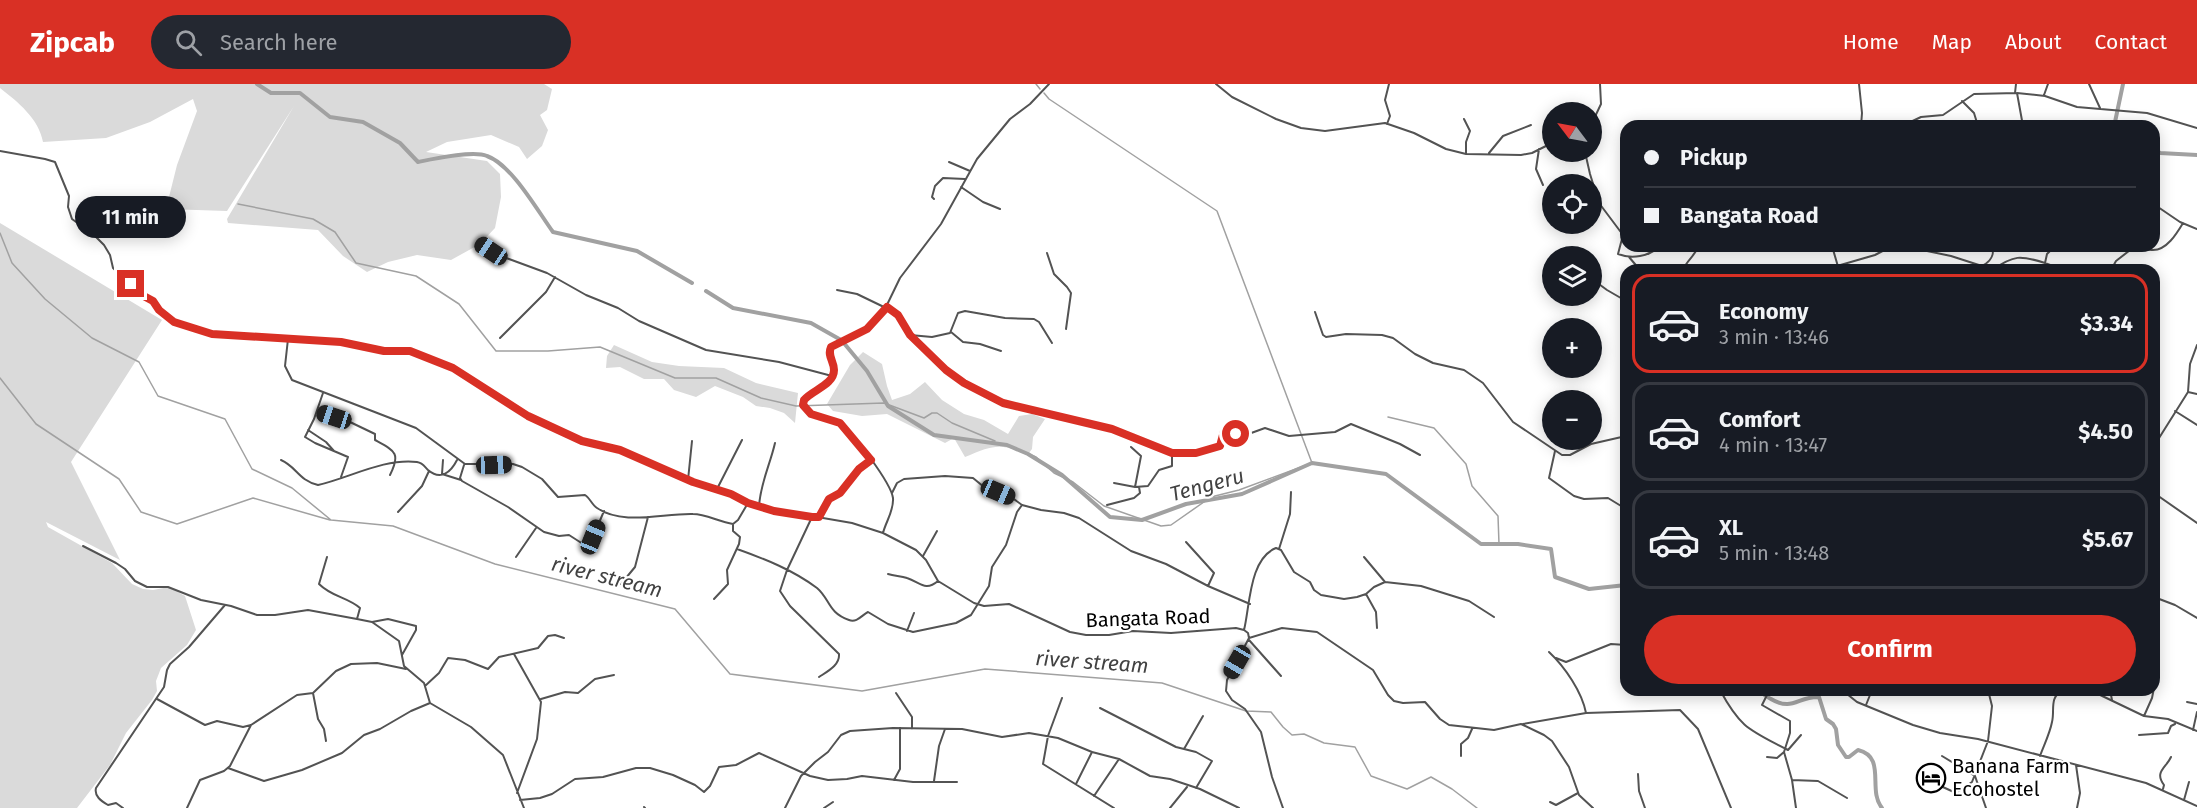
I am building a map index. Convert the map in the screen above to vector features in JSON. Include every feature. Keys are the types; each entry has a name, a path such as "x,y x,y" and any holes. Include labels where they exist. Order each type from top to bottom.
{"street":[{"path":"892,493 871,460 838,422 811,414 804,409 803,403 832,376 834,369 829,349 867,329 887,308 900,278 941,224 980,154 1008,122 1049,84"},
{"path":"1216,84 1232,97 1276,119 1301,128 1325,131 1387,124 1414,133 1446,149 1466,154 1521,155 1542,148"},
{"path":"1387,124 1390,118 1384,99 1389,84"},
{"path":"1600,84 1601,102"},
{"path":"1859,84 1861,120"},
{"path":"2016,84 2022,120"},
{"path":"2044,95 2048,84"},
{"path":"2089,84 2100,108"},
{"path":"1915,120 1921,117 1943,115 1974,94 2016,93 2044,95 2077,107 2147,113 2197,128"},
{"path":"1962,101 1974,113 1976,120"},
{"path":"1464,119 1470,131 1466,142 1466,154"},
{"path":"1489,153 1503,136 1531,125"},
{"path":"1539,150 1536,169 1542,183"},
{"path":"0,151 5,154 55,162 69,196 68,207 72,219 104,245 110,255 113,268 140,294 153,301 159,310 174,322 217,335 347,342 384,351 410,351 453,368 528,416 578,440 620,450 688,480 733,495 759,507 858,524 884,533 922,556 938,581 979,606"},
{"path":"949,162 970,171"},
{"path":"1588,162 1599,203 1620,231"},
{"path":"934,199 932,197 935,186 943,178 965,179"},
{"path":"961,187 983,202 1000,209"},
{"path":"2160,208 2197,229"},
{"path":"2160,247 2174,237 2183,223"},
{"path":"480,244 504,258 555,277 591,297 613,305 639,321 706,350 779,362 832,376"},
{"path":"1620,246 1618,254 1629,257 1651,252"},
{"path":"1849,264 1881,252"},
{"path":"1932,252 1976,264"},
{"path":"1985,264 1991,259 1994,252"},
{"path":"2000,264 2009,258 2017,257 2045,263 2049,252"},
{"path":"2114,264 2127,252"},
{"path":"1047,253 1054,274 1071,293 1066,329"},
{"path":"1629,257 1635,264"},
{"path":"500,338 546,292 555,277"},
{"path":"1602,287 1620,297"},
{"path":"837,290 857,294 898,315 910,335 952,375 1003,403 1112,429 1172,453 1196,453 1217,448 1224,431 1243,436 1265,428 1289,436 1335,432 1351,424 1400,444 1420,455"},
{"path":"951,332 960,311 977,312 1005,318 1034,319 1052,343"},
{"path":"1315,312 1326,337 1346,334 1386,336 1427,361 1448,368 1461,369 1472,375 1486,386 1513,422 1562,455 1570,455 1591,444 1620,437"},
{"path":"910,335 932,337 951,332"},
{"path":"951,332 963,342 982,344 1000,351"},
{"path":"288,339 285,366 290,378 297,383 416,428 465,464 518,465 542,479 558,497 585,495 595,507 628,517 697,514 733,524"},
{"path":"2160,436 2188,392 2190,364 2197,345"},
{"path":"324,392 305,436 308,440 349,458 341,477"},
{"path":"2188,392 2197,394"},
{"path":"317,411 375,433 375,440 393,450 396,463 390,475"},
{"path":"2175,411 2197,425"},
{"path":"308,430 336,452"},
{"path":"717,489 742,440"},
{"path":"688,480 692,441"},
{"path":"759,507 760,489 768,471 775,443"},
{"path":"1131,447 1142,456 1135,487"},
{"path":"1555,451 1549,478 1574,496 1584,499 1608,498 1620,505"},
{"path":"1114,483 1135,487 1149,485 1161,468 1172,466 1172,453"},
{"path":"281,460 290,465 301,478 315,484 327,483 341,477 396,463 418,462 429,471 461,480 508,507 546,534 569,535 586,544 593,537 604,511"},
{"path":"442,474 443,460"},
{"path":"442,474 451,471 457,460"},
{"path":"819,517 829,499 840,493 859,469 871,460"},
{"path":"461,480 465,464"},
{"path":"398,512 422,486 429,471"},
{"path":"884,533 892,510 892,493 897,483 904,479 938,476 969,477 1022,505 1079,518 1131,551 1166,564 1208,586 1250,604"},
{"path":"1107,505 1136,497 1140,493 1139,487"},
{"path":"1291,492 1290,514 1280,549 1294,572 1310,582 1318,594 1344,599 1366,594 1385,582 1421,586 1461,597 1494,617"},
{"path":"2160,497 2197,523"},
{"path":"714,599 729,583 727,570 740,537 732,530 733,524 748,503"},
{"path":"737,549 787,570 818,590 825,597 831,609 849,621 856,621 868,612 882,621 907,631 916,632 956,623 971,615 979,606 991,582 992,567 1006,545 1017,512 1022,505"},
{"path":"621,584 634,567 648,517"},
{"path":"812,517 780,588 783,598 840,656 837,663 819,677"},
{"path":"516,557 536,528"},
{"path":"922,556 937,531"},
{"path":"1186,542 1214,573 1208,586"},
{"path":"83,546 116,563 142,585 151,588 168,587 201,600 257,615 310,610 372,622 388,620 416,626 402,655"},
{"path":"1280,549 1274,549 1267,554 1256,571 1252,580 1250,604 1244,630 1281,676"},
{"path":"327,556 319,584 333,595 351,601 360,608 357,619"},
{"path":"1364,557 1385,582"},
{"path":"888,574 907,578 926,587 931,587 938,581"},
{"path":"1366,594 1375,610 1377,628"},
{"path":"2160,599 2197,618"},
{"name":"Bangata Road","path":"979,606 1010,604 1060,628 1086,635 1109,635 1133,631 1171,633 1221,628 1244,630"},
{"path":"108,805 98,797 96,788 157,699 165,684 170,664 189,647 225,605"},
{"path":"907,631 914,612"},
{"path":"372,622 399,641 406,669"},
{"path":"1283,808 1272,777 1261,732 1245,709 1230,697 1226,687 1227,680 1249,639 1282,628 1317,632 1373,670 1394,701 1425,702 1446,724 1494,730 1586,713 1680,710 1698,729 1731,808"},
{"path":"425,686 439,673 448,658 465,660 486,669 499,657 538,648 548,636 555,635 564,638"},
{"path":"1556,658 1566,662 1611,644 1620,645"},
{"path":"1549,652 1556,658 1581,696 1586,713"},
{"path":"514,654 541,699 537,739 517,793"},
{"path":"157,699 204,724 218,721 243,727 251,725 297,695 313,693 336,671 351,664 377,663 406,669 425,686 430,703 471,727 503,755 524,808"},
{"path":"541,699 565,692 578,693 595,678 614,675"},
{"path":"313,693 318,719 324,729 326,741"},
{"path":"896,693 912,717 912,729"},
{"path":"1723,696 1732,712 1741,722 1760,737 1784,750 1791,749 1801,735"},
{"path":"1766,696 1763,707 1790,721 1790,733 1784,750 1777,758 1767,757"},
{"path":"1850,696 1913,725 1987,742 2163,789 2196,807"},
{"path":"1866,705 1870,696"},
{"path":"1934,783 1956,793 1970,785 1987,742 1992,710 1990,696"},
{"path":"2040,756 2052,724 2053,703 2056,696"},
{"path":"2101,696 2144,716 2168,719 2195,730 2197,712"},
{"path":"2111,696 2112,700"},
{"path":"2144,716 2152,696"},
{"path":"1062,698 1048,736 1043,764 1113,808"},
{"path":"2187,702 2197,704"},
{"path":"228,768 264,781 302,770 342,753 364,735 430,703"},
{"path":"1100,708 1142,731 1176,747 1196,752 1213,762 1196,788"},
{"path":"1184,749 1203,716"},
{"path":"2139,735 2168,733 2170,726 2177,724"},
{"path":"187,808 200,780 228,768 251,725"},
{"path":"1522,725 1552,741 1569,767 1578,793 1593,808"},
{"path":"894,780 900,769 900,729"},
{"path":"784,808 805,772 828,752 844,733 900,729 966,729 1002,737 1029,733 1048,736 1119,759 1150,776 1170,779 1196,788 1237,807"},
{"path":"933,782 939,746 945,729"},
{"path":"1461,756 1461,744 1472,729"},
{"path":"1784,750 1796,808"},
{"path":"1075,785 1092,752"},
{"path":"520,800 546,796 575,779 603,777 636,768 650,768 673,775 695,785 704,792 710,786 719,767 736,765 759,753 810,776 830,780 862,776 894,780 957,782"},
{"path":"1942,756 1975,776 1986,808"},
{"path":"2163,789 2164,785 2159,774 2171,757"},
{"path":"1094,796 1119,759"},
{"path":"2076,765 2080,789 2077,808"},
{"path":"1638,774 1639,791 1645,808"},
{"path":"1792,780 1818,781 1847,798"},
{"path":"2184,800 2189,782"},
{"path":"1170,808 1187,786"},
{"path":"1550,802 1556,805 1578,793"},
{"path":"104,808 115,802 123,808"},
{"path":"824,808 833,802"}],"shaded area":[{"path":"0,84 544,84 552,89 547,110 540,115 548,130 542,146 527,159 519,147 491,135 447,142 426,152 487,161 500,174 501,197 495,228 480,244 451,260 417,255 388,262 367,272 343,256 318,230 228,223 227,219 294,106 227,211 166,209 177,165 197,111 193,99 150,122 106,138 43,142 32,118 0,88"},
{"path":"0,223 162,320 71,462 120,560 46,522 48,527 112,563 132,584 153,590 169,587 185,596 196,630 187,645 161,668 156,681 157,691 152,700 126,733 110,765 77,808 0,808"},
{"path":"614,345 652,362 724,368 756,383 798,393 795,423 784,413 756,406 743,397 715,386 696,397 674,390 664,379 644,379 620,367 606,368 607,356"},
{"path":"863,352 882,364 892,400 910,394 925,382 942,400 964,414 984,420 1008,434 1019,416 1032,414 1045,419 1033,437 1032,449 1028,454 1010,448 996,447 965,457 954,438 945,443 887,414 862,416 833,411 827,404 850,365"}],"waterway":[{"name":"Tengeru","path":"257,84 271,93 300,93 330,117 363,122 400,143 418,162 463,154 487,156 515,178 553,232 637,251 692,283"},
{"path":"1036,84 1040,89"},
{"path":"2115,120 2123,84"},
{"path":"1011,447 1036,457 1054,473 1073,482 1104,506 1161,526 1171,525 1211,497 1239,490 1312,463 1217,211 1049,99 1044,93"},
{"path":"2160,153 2197,155"},
{"path":"238,204 313,219 335,232 356,263 416,276 459,304 496,351 548,351 600,347 675,378 716,378 761,398 796,406 884,403 924,418 937,413 952,423 995,441"},
{"name":"river stream","path":"0,233 12,263 45,299 92,338 139,362 158,396 225,419 252,469 292,488 331,520 393,526 495,564 675,609 730,674 862,691 985,669 1162,683 1246,711 1271,712 1292,735 1304,734 1324,743 1355,747 1371,776 1407,789 1431,777 1477,808"},
{"name":"Tengeru","path":"706,291 733,308 811,323 841,340"},
{"name":"Tengeru","path":"843,342 867,371 888,406 934,435 1007,445 1028,454 1062,475 1110,517 1142,520 1186,504 1242,494 1312,463 1386,474 1481,544 1518,544 1551,549 1555,577 1589,589 1620,586"},
{"path":"0,378 36,424 119,479 141,512 177,524 253,498 330,520"},
{"path":"1388,417 1434,428 1466,464 1472,486 1498,516 1499,544"},
{"name":"Tengeru","path":"1766,696 1785,704 1819,697 1826,719 1836,729 1838,745 1846,757 1858,750 1872,759 1876,792 1882,808"}],"place":[{"name":"Banana Farm Ecohostel","path":"1931,778"}],"route":[{"path":"131,284 140,294 153,301 159,310 174,322 212,334 341,342 384,351 410,351 453,368 528,416 574,438 620,450 641,461 693,482 731,494 748,503 774,511 812,517 819,517 829,499 840,493 859,469 871,460 840,423 807,412 803,405 804,400 831,378 834,371 829,349 867,329 887,307 898,315 910,335 928,354 952,375 1008,405 1112,429 1172,453 1188,454 1217,448 1220,446 1224,431 1236,434"}]}
